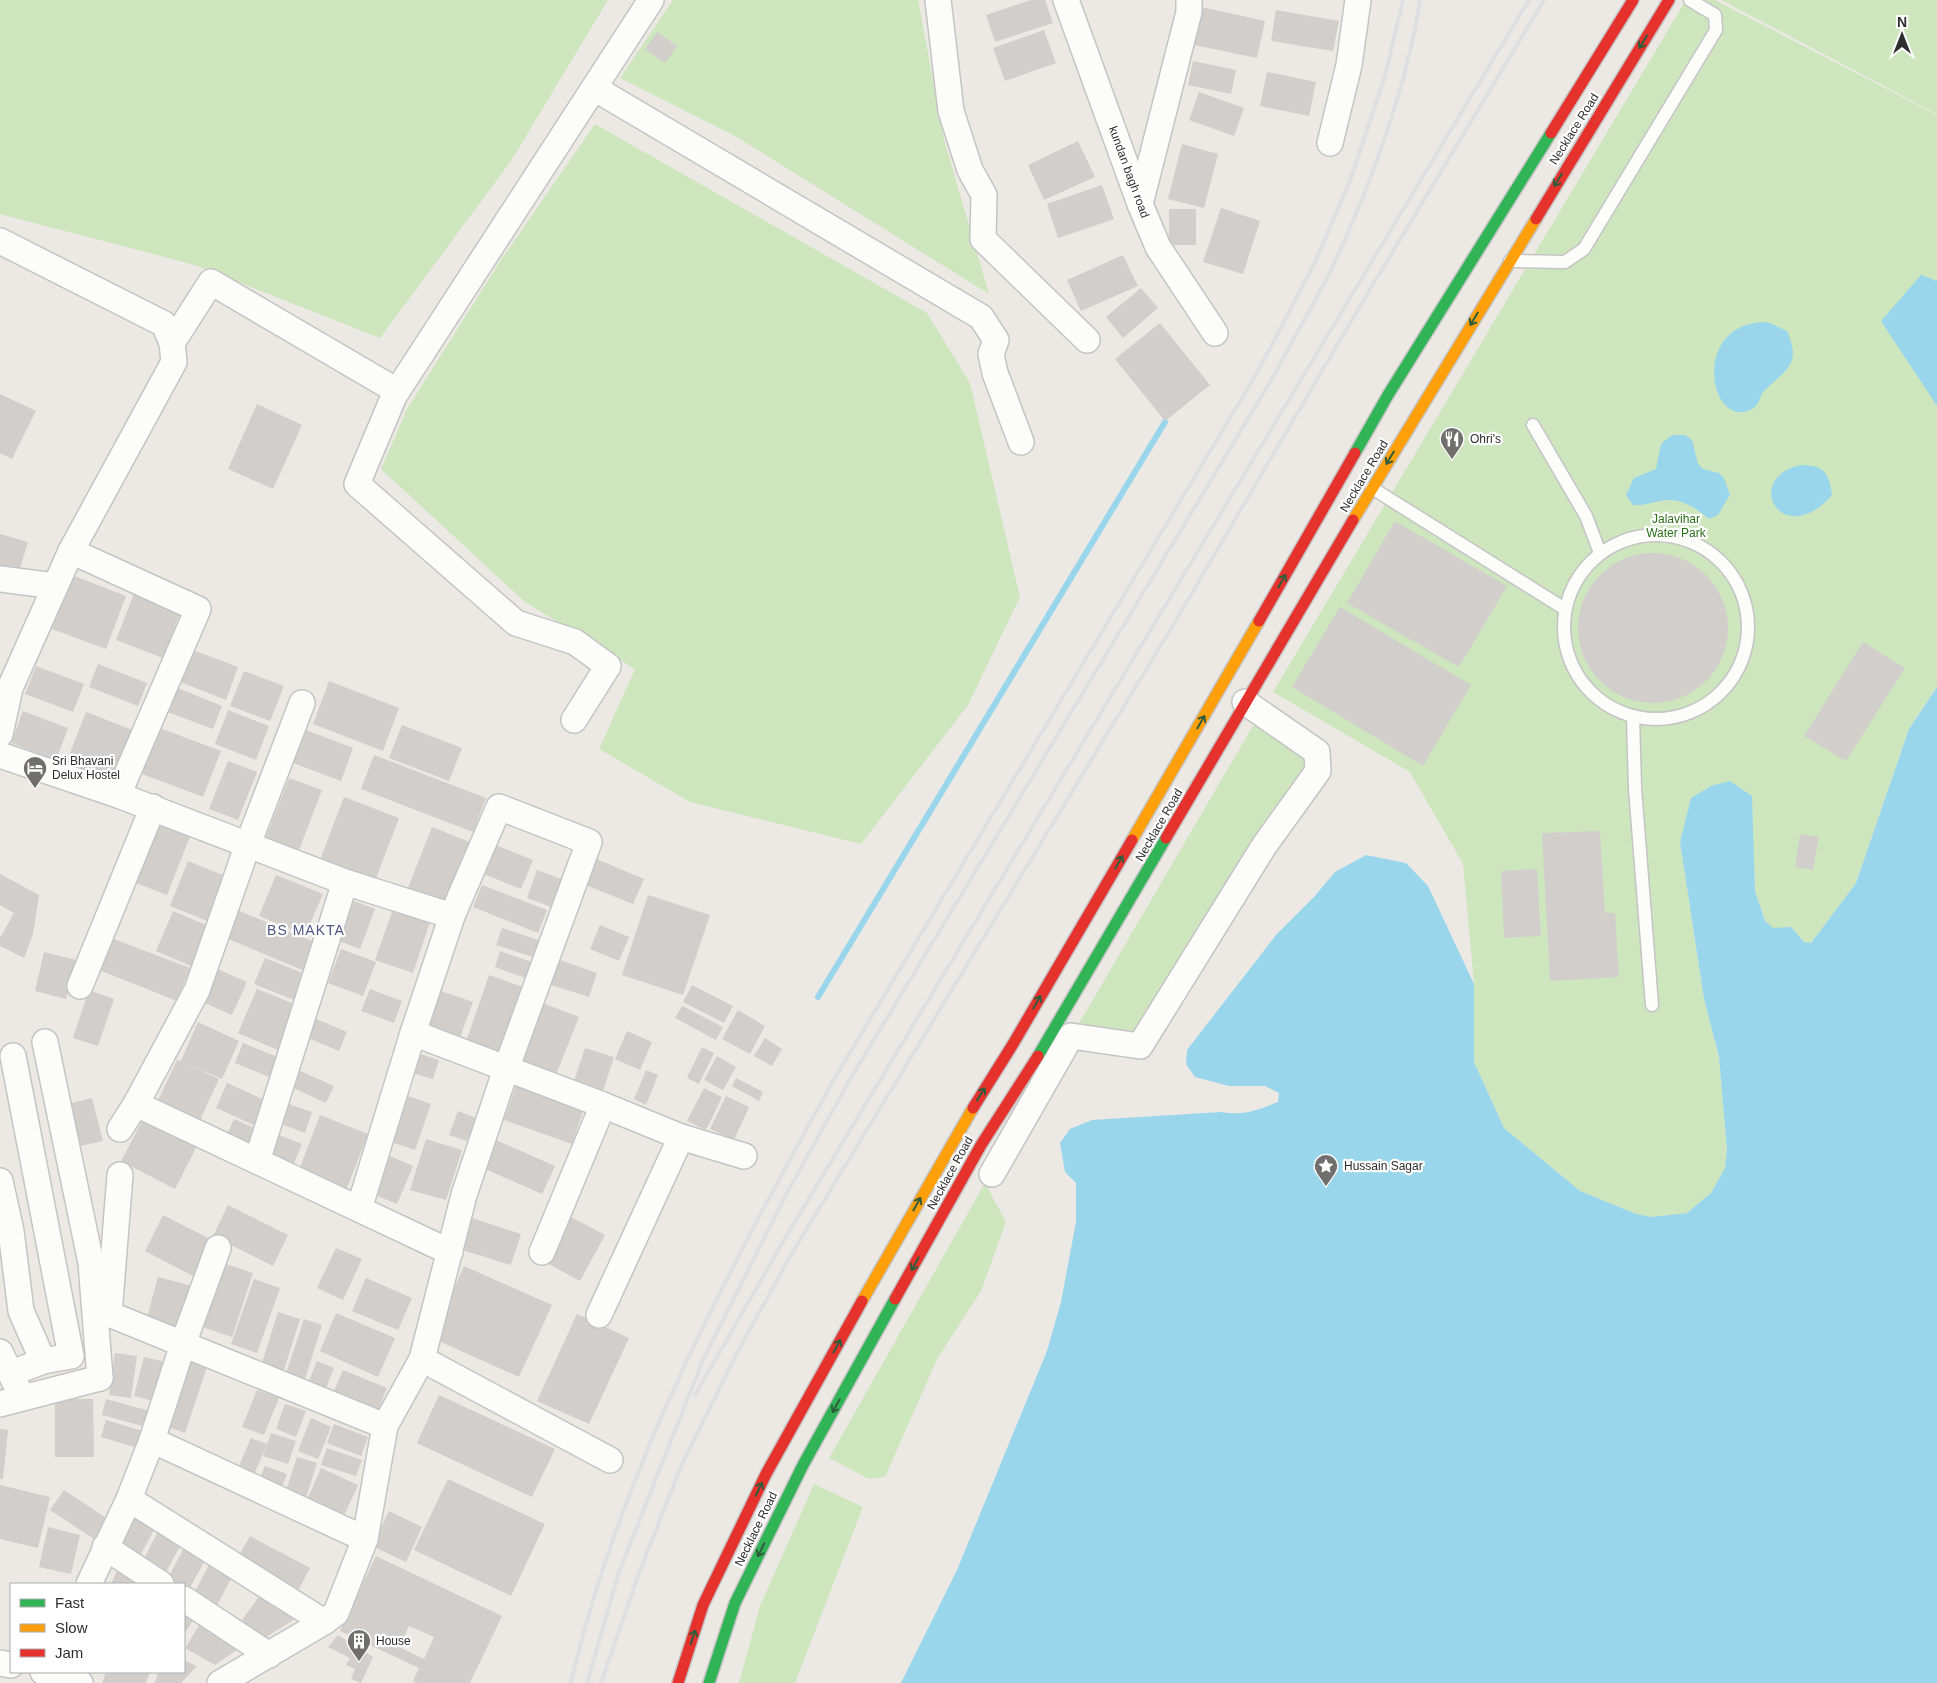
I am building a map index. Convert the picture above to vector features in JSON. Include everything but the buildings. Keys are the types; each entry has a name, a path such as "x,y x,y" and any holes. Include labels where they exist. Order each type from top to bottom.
{"main road":[{"name":"Necklace Road","path":"678,1683 703,1605 766,1474 955,1136 1013,1044 1418,354 1456,284 1633,0"},
{"name":"Necklace Road","path":"709,1683 735,1603 803,1465 981,1145 1037,1058 1372,488 1477,297 1509,261 1669,0"},
{"path":"1456,284 1477,297"}],"street":[{"path":"574,720 608,666 575,642 516,623 357,484 396,391 651,0"},
{"path":"938,0 951,112 970,170 984,195 983,239 1087,340"},
{"name":"kundan bagh road","path":"1066,0 1140,204 1158,247 1215,333"},
{"path":"1140,204 1189,12 1189,0"},
{"path":"1330,143 1349,65 1358,0"},
{"path":"594,88 981,317 996,340 991,354 995,373 1021,442"},
{"path":"0,241 164,324 172,343 174,362 71,550 10,688 0,734"},
{"path":"172,343 211,282 396,391"},
{"path":"71,550 198,609 118,795"},
{"path":"0,579 55,586"},
{"path":"992,1174 1071,1036 1140,1046 1264,846 1318,771 1317,752 1245,702"},
{"path":"120,1129 136,1104 197,990 248,844 302,704"},
{"path":"0,754 118,795 345,882 452,916"},
{"path":"80,986 153,808"},
{"path":"220,1683 324,1622 336,1613 365,1539 385,1426 422,1358 464,1195 506,1069 589,842 499,808 452,916 413,1033 359,1209"},
{"path":"257,1161 345,882"},
{"path":"413,1033 603,1105 681,1137 744,1156"},
{"path":"45,1042 91,1263 100,1378"},
{"path":"13,1056 71,1356 43,1361 6,1363 11,1401 100,1378"},
{"path":"136,1104 450,1252"},
{"path":"542,1252 603,1105"},
{"path":"599,1315 681,1137"},
{"path":"100,1378 109,1314 120,1175"},
{"path":"0,1181 11,1231 21,1311 43,1361"},
{"path":"89,1583 128,1499 152,1440 183,1344 218,1248"},
{"path":"109,1314 385,1426"},
{"path":"422,1358 610,1460"},
{"path":"152,1440 365,1539"},
{"path":"128,1499 324,1622"},
{"path":"105,1547 160,1583"},
{"path":"185,1600 269,1655"},
{"path":"50,1673 80,1683"}],"lane":[{"path":"1509,261 1565,262 1584,249 1716,30 1715,15 1690,0"},
{"path":"1533,425 1586,516 1600,553"},
{"path":"1372,488 1565,610"},
{"path":"1664,535 1696,544 1724,564 1742,592 1749,625 1743,658 1726,687 1699,708 1667,718 1633,716 1607,705 1586,687 1571,664 1564,637 1565,610 1577,578 1600,553 1630,538 1664,535"},
{"path":"1633,716 1635,788 1652,1005"}],"green space":[{"path":"0,0 608,0 511,161 380,338 195,265 0,214"},
{"path":"673,0 918,0 945,143 989,294 735,136 620,78"},
{"name":"Jalavihar Water Park","path":"1686,0 1715,0 1937,115 1937,687 1909,729 1856,883 1811,943 1804,942 1791,927 1773,929 1765,921 1755,891 1680,842 1704,999 1719,1057 1727,1150 1725,1168 1711,1193 1687,1213 1652,1217 1636,1214 1580,1191 1504,1128 1474,1062 1474,984 1463,864 1410,772 1273,692"},
{"path":"1721,0 1937,0 1937,114"},
{"path":"595,124 927,313 970,383 1020,597 968,705 861,844 690,802 599,749 635,669 525,602 381,469 407,409 499,263"},
{"path":"1254,724 1309,759 1308,771 1133,1037 1077,1027"},
{"path":"985,1183 1006,1222 981,1291 937,1359 885,1477 869,1479 829,1458"},
{"path":"814,1484 863,1507 795,1683 739,1683 760,1606"}],"water":[{"path":"1921,275 1937,281 1937,406 1881,321"},
{"path":"1762,322 1770,323 1787,331 1792,347 1792,358 1787,369 1763,392 1756,406 1752,409 1738,412 1726,406 1718,393 1714,376 1716,358 1724,341 1739,328"},
{"path":"1672,435 1685,435 1692,440 1698,464 1703,469 1719,473 1724,478 1730,495 1718,515 1709,519 1692,507 1674,500 1633,505 1626,495 1634,478 1656,469 1661,444"},
{"path":"1801,465 1809,465 1824,472 1829,481 1832,495 1814,511 1798,516 1784,514 1775,506 1771,495 1774,483 1783,472"},
{"name":"Hussain Sagar","path":"1937,687 1937,1683 901,1683 957,1570 1047,1351 1061,1302 1076,1222 1076,1183 1065,1172 1060,1143 1070,1129 1092,1120 1221,1112 1243,1113 1278,1102 1279,1093 1265,1086 1229,1086 1195,1077 1186,1064 1187,1050 1276,935 1314,897 1335,872 1366,855 1406,863 1428,886 1474,984 1474,1062 1504,1128 1580,1191 1636,1214 1652,1217 1687,1213 1711,1193 1725,1168 1727,1150 1719,1057 1704,999 1680,842 1691,798 1711,786 1730,781 1752,796 1755,891 1765,921 1773,928 1791,927 1804,942 1811,943 1856,883 1909,729"}],"waterway":[{"path":"818,997 1165,422"}],"railway":[{"path":"571,1683 592,1603 618,1525 648,1448 718,1298 834,1079 1257,373 1314,264 1350,181 1385,76 1403,0"},
{"path":"587,1683 619,1572 703,1360 788,1191 848,1083 1273,377 1331,270 1359,206 1385,138 1406,68 1420,0"},
{"path":"695,1395 783,1242 1529,0"},
{"path":"601,1683 638,1576 681,1466 738,1351 791,1255 1175,622 1363,301 1544,0"}],"traffic: fast":[{"path":"1355,453 1388,395 1551,133"},
{"path":"1038,1056 1166,838"},
{"path":"709,1683 735,1603 803,1465 895,1299"}],"traffic: slow":[{"path":"1353,520 1536,219"},
{"path":"1132,840 1259,621"},
{"path":"862,1301 973,1108"}],"traffic: jam":[{"path":"1551,133 1633,0"},
{"path":"1536,219 1669,0"},
{"path":"1259,621 1355,453"},
{"path":"1166,838 1353,520"},
{"path":"973,1108 1013,1044 1132,840"},
{"path":"895,1299 981,1145 1038,1056"},
{"path":"678,1683 703,1605 766,1474 862,1301"}],"place":[{"name":"Ohri's","path":"1452,460"},
{"name":"Sri Bhavani Delux Hostel","path":"35,789"},
{"name":"Hussain Sagar","path":"1326,1187"},
{"name":"House","path":"359,1662"}],"district":[{"name":"BS MAKTA","path":"306,930"}]}
